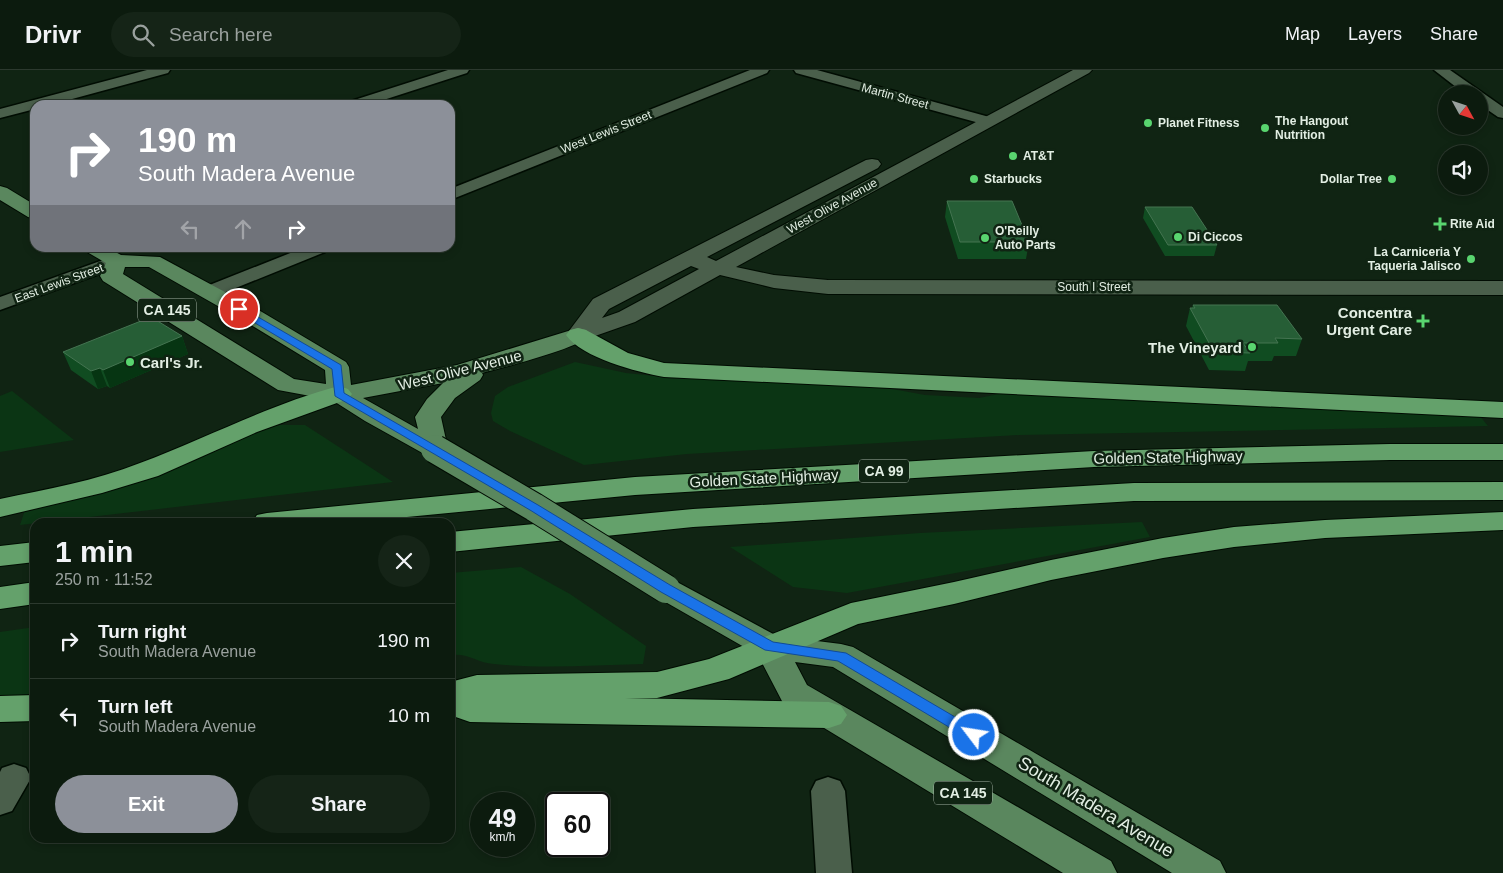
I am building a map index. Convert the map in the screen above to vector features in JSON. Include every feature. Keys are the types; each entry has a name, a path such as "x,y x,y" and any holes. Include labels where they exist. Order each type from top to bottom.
{"highway":[{"path":"578,335 621,360 638,366 672,371 1503,410"},
{"path":"0,508 92,487 148,470 248,426 339,394"},
{"name":"Golden State Highway","path":"307,518 635,486 1094,459 1390,452 1503,452"},
{"name":"CA 99","path":"455,542 693,518 1134,492 1503,491"},
{"path":"455,694 477,688 657,685 717,670 770,646 852,614 954,593 1051,570 1163,548 1234,537 1325,529 1503,521"},
{"path":"0,556 30,553"},
{"path":"0,598 30,594"},
{"path":"455,702 470,709 829,714"},
{"path":"0,709 30,708"}],"main road":[{"name":"West Olive Avenue","path":"938,128 978,114 1084,70"},
{"name":"West Olive Avenue","path":"339,394 394,387 445,377 490,365 627,318 717,269 978,114"},
{"name":"West Olive Avenue","path":"578,335 601,304 885,157"},
{"path":"0,192 30,208"},
{"name":"CA 145","path":"101,252 117,261 153,261 337,367 339,394"},
{"name":"South I Street","path":"689,258 739,276 788,284 828,287 1503,288"},
{"name":"South Madera Avenue","path":"117,261 111,276 287,385 339,394 374,416 435,449 666,588 770,646 842,656 1206,873"},
{"path":"435,449 428,417 435,404 452,388 490,365"},
{"name":"CA 145","path":"770,646 795,694 1097,873"}],"street":[{"path":"52,100 163,70"},
{"path":"369,100 462,70"},
{"name":"West Lewis Street","path":"455,193 762,70"},
{"name":"Martin Street","path":"801,70 978,114"},
{"path":"1441,70 1462,85"},
{"path":"1488,103 1503,114"},
{"path":"0,114 30,106"},
{"path":"208,292 308,252"},
{"name":"East Lewis Street","path":"0,304 117,261"},
{"path":"828,791 834,873"}],"green space":[{"path":"575,362 626,373 664,377 876,386 925,395 979,398 1004,393 1479,415 1488,426 1020,435 687,454 584,465 510,431 493,421 491,413 495,396 508,387"},
{"path":"12,391 74,440 0,452 0,396"},
{"path":"279,425 305,425 393,482 81,518 30,518 30,524 20,525 25,510 87,497 148,479 187,464 267,428"},
{"path":"1142,522 1150,537 847,593 793,587 730,547 920,533"},
{"path":"521,567 570,594 646,646 643,664 531,666 488,663 463,655 455,655 455,573"},
{"path":"30,628 30,695 0,696 0,632"}],"building":[{"path":"947,201 1012,201 1029,242 960,242"},
{"path":"1145,207 1192,207 1217,245 1168,245"},
{"path":"1193,305 1277,305 1302,339 1275,338 1278,343 1243,343 1250,353 1214,352 1190,308 1195,308"},
{"path":"151,317 182,336 103,370 100,368 91,371 63,352"}],"place":[{"name":"Planet Fitness","path":"1148,123"},
{"name":"The Hangout Nutrition","path":"1265,128"},
{"name":"AT&T","path":"1013,156"},
{"name":"Starbucks","path":"974,179"},
{"name":"Dollar Tree","path":"1392,179"},
{"name":"Rite Aid","path":"1440,224"},
{"name":"Di Ciccos","path":"1178,237"},
{"name":"O'Reilly Auto Parts","path":"985,238"},
{"name":"La Carniceria Y Taqueria Jalisco","path":"1471,259"},
{"name":"Concentra Urgent Care","path":"1423,321"},
{"name":"The Vineyard","path":"1252,347"},
{"name":"Carl's Jr.","path":"130,362"}],"route":[{"path":"239,309 337,367 339,394 534,507 666,588 770,646 842,656 974,735"}]}
